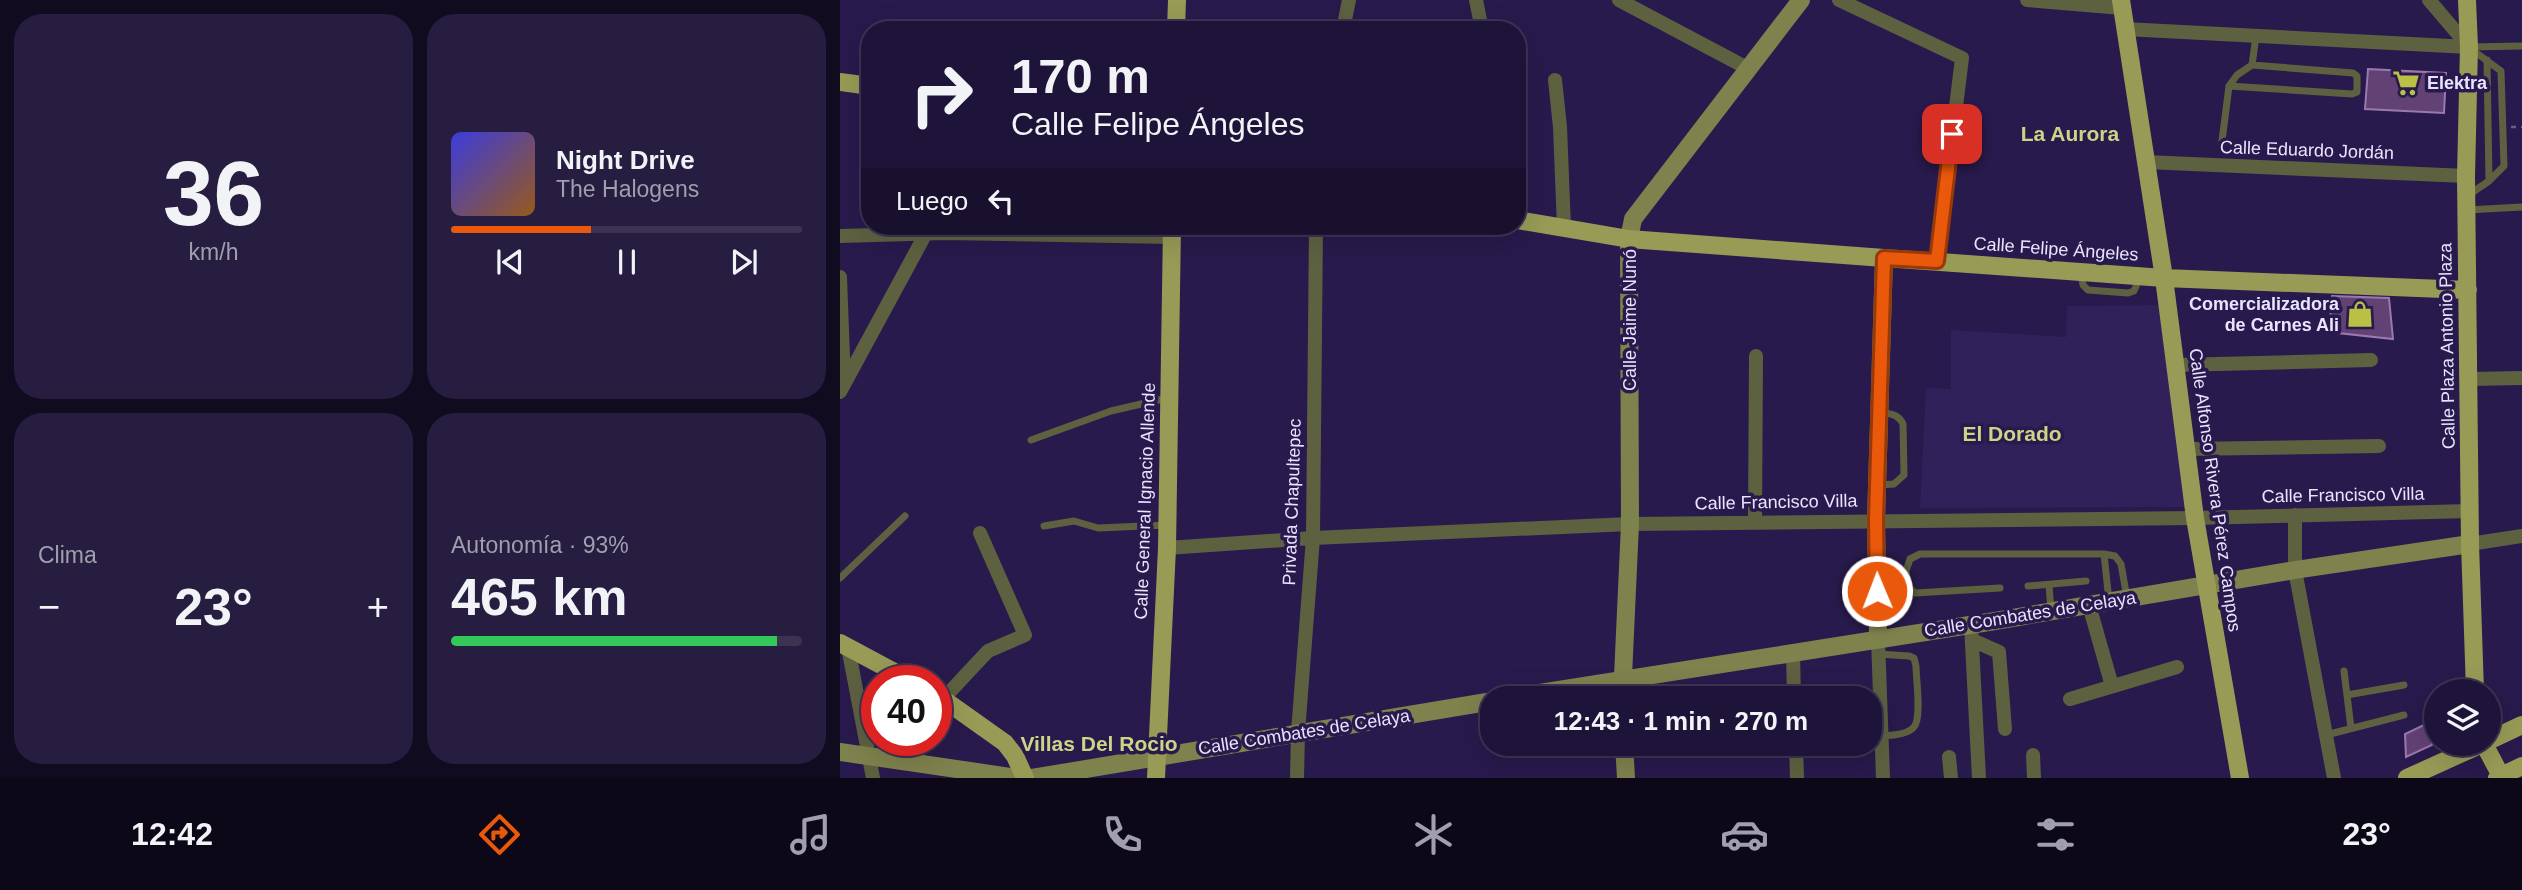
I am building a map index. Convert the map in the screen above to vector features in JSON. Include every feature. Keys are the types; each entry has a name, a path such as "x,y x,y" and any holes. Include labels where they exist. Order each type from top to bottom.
{"main road":[{"path":"1176,21 1177,0"},
{"name":"Calle Plaza Antonio Plaza","path":"2467,0 2470,544 2475,679"},
{"name":"Calle Alfonso Rivera Pérez Campos","path":"2121,4 2164,278 2195,518 2240,778"},
{"path":"840,82 861,85"},
{"name":"Calle Felipe Ángeles","path":"1526,222 1629,239 1884,258 2164,278 2468,290"},
{"name":"Calle General Ignacio Allende","path":"1156,778 1168,525 1172,235"},
{"path":"844,645 881,665"},
{"path":"952,705 1004,743 1015,756 1025,778"},
{"path":"2501,735 2522,725"},
{"path":"2407,778 2456,756"},
{"path":"2489,756 2500,777 2522,766"}],"street":[{"path":"1345,21 1349,0"},
{"path":"1476,0 1480,21"},
{"path":"1619,0 1749,69"},
{"name":"Calle Jaime Nunó","path":"1621,686 1630,524 1629,239 1633,219 1801,0"},
{"path":"1839,0 1962,58 1937,261"},
{"path":"2027,0 2121,4"},
{"path":"2429,0 2469,47"},
{"path":"2125,29 2469,47"},
{"path":"1555,80 1560,127 1564,228"},
{"name":"Calle Eduardo Jordán","path":"2146,162 2466,176"},
{"path":"840,236 925,235 842,388"},
{"name":"Privada Chapultepec","path":"1297,778 1313,538 1316,235"},
{"path":"1880,686 1876,520 1884,258"},
{"path":"840,277 842,388"},
{"path":"1755,522 1756,356"},
{"path":"2176,365 2371,360"},
{"path":"2469,379 2522,378"},
{"path":"2187,449 2379,446"},
{"name":"Calle Francisco Villa","path":"1167,548 1313,538 1630,524 2195,518 2470,511"},
{"path":"2295,515 2295,569 2334,778"},
{"path":"952,685 988,651 1025,635 980,533"},
{"path":"2470,544 2522,536"},
{"name":"Calle Combates de Celaya","path":"1635,686 1793,653 1878,646 1971,632 2089,605 2117,593 2206,585 2295,569 2470,544"},
{"path":"2089,605 2112,686"},
{"path":"1971,632 1998,652 2005,729"},
{"path":"1971,632 1979,778"},
{"path":"844,645 861,720"},
{"path":"1793,653 1794,686"},
{"path":"2070,699 2177,667"},
{"name":"Calle Combates de Celaya","path":"1032,778 1480,703"},
{"path":"1882,736 1883,778"},
{"path":"840,752 861,755"},
{"path":"2033,755 2034,778"},
{"path":"873,778 869,756 1018,778"},
{"path":"1625,756 1626,778"},
{"path":"1796,756 1797,778"},
{"path":"1949,757 1951,778"}],"lane":[{"path":"2252,65 2256,36"},
{"path":"2469,47 2522,46"},
{"path":"2467,203 2504,166 2501,71 2469,47"},
{"path":"2487,60 2489,181"},
{"path":"2222,141 2230,86 2237,75 2252,65 2353,73 2357,76 2357,92 2352,94 2230,86"},
{"path":"2467,203 2522,207"},
{"path":"1031,440 1111,411 1170,397"},
{"path":"1877,485 1894,484 1904,475 1903,424 1895,414 1878,412"},
{"path":"840,578 905,516"},
{"path":"1044,526 1074,521 1098,528 1168,525"},
{"path":"2000,588 1916,593 1908,586 1906,570 1910,558 1920,554 2104,554 2115,556 2121,564 2117,593"},
{"path":"2104,554 2117,593"},
{"path":"2028,586 2086,581"},
{"path":"2049,585 2051,612"},
{"path":"1878,646 1913,658 1916,666 1918,720 1913,729 1904,733 1882,736"},
{"path":"2344,671 2351,728"},
{"path":"2347,695 2404,685"},
{"path":"2325,735 2404,715"}],"shaded area":[{"path":"2162,305 2190,507 1920,508 1926,388 1951,389 1951,330 2066,337 2067,306"}],"building":[{"name":"Elektra","path":"2368,69 2446,73 2444,113 2365,109"},
{"name":"Comercializadora de Carnes Ali","path":"2332,296 2389,298 2393,339 2329,332"},
{"path":"2424,725 2424,749 2406,757 2405,734"}],"place":[{"name":"Elektra","path":"2406,83"},
{"name":"Comercializadora de Carnes Ali","path":"2360,314"}],"district":[{"name":"La Aurora","path":"2070,133"},
{"name":"El Dorado","path":"2012,433"},
{"name":"Villas Del Rocio","path":"1099,743"}],"route":[{"path":"1877,591 1878,412 1884,258 1937,261 1952,134"}]}
